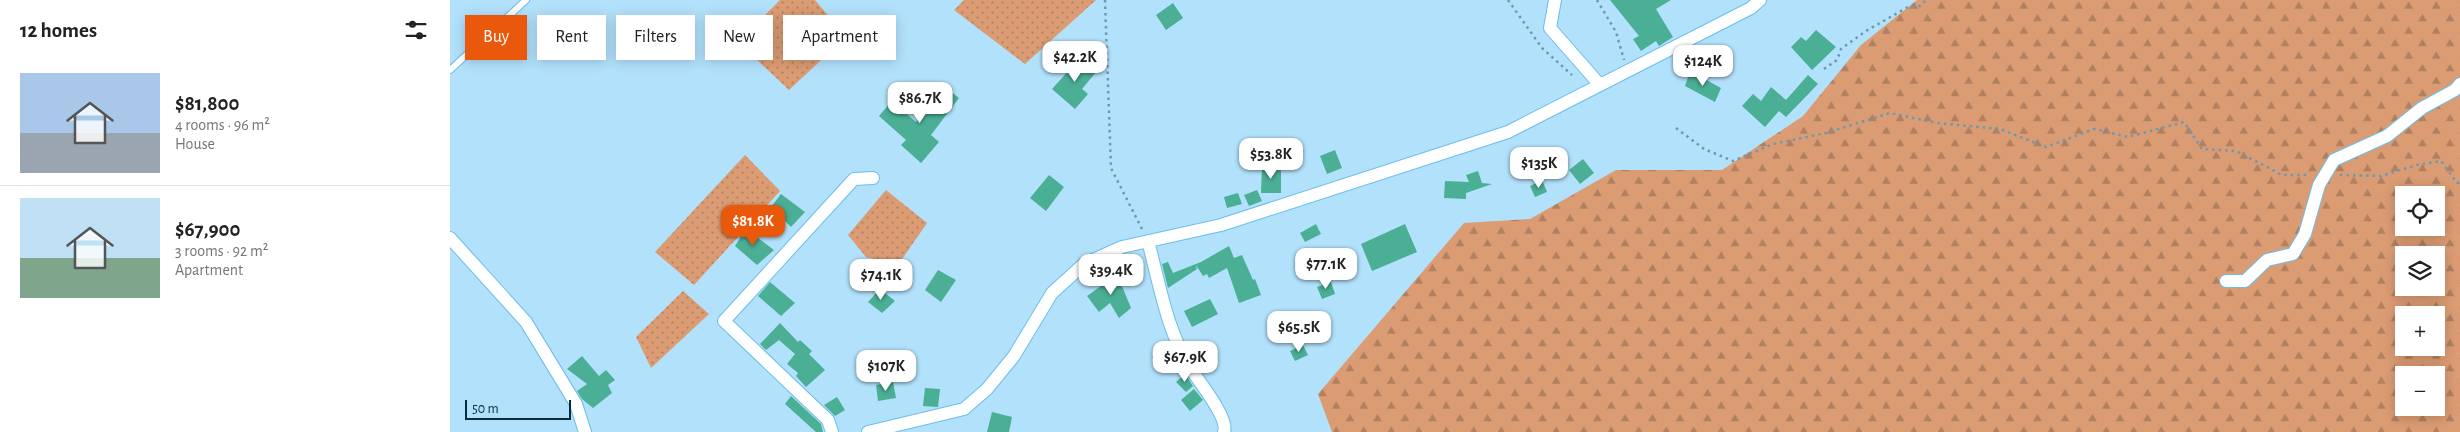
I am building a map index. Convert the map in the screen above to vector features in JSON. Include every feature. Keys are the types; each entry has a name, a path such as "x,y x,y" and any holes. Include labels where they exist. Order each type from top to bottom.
{"street":[{"path":"1555,0 1550,28 1594,88"},
{"path":"868,432 964,409 976,400 1014,356 1052,293 1084,264 1122,247 1220,225 1508,132 1752,8 1760,0"},
{"path":"2226,281 2245,281 2267,260 2293,254 2305,234 2319,185 2334,160 2387,136 2422,108 2440,100 2460,84"},
{"path":"832,432 828,420 724,321 854,179 873,178"},
{"path":"450,238 526,322 576,404 585,432"},
{"path":"1148,241 1173,336 1184,359 1224,420 1224,432"}],"lane":[{"path":"450,70 526,0"}],"path":[{"path":"1105,0 1111,168 1148,241"},
{"path":"1508,0 1542,48 1594,88"},
{"path":"1597,0 1616,32 1628,71"},
{"path":"1824,69 1837,60 1841,49 1866,31 1908,7 1920,6 1926,0"},
{"path":"1676,128 1704,149 1732,161 1773,144 1826,134 1890,113 1937,123 2000,129 2046,147 2094,128 2128,137 2184,122 2202,149 2236,151 2282,175 2381,176 2417,165 2441,161 2457,183 2460,182"}],"green space":[{"path":"780,0 815,0 828,15 783,15 783,60 821,60 789,90 757,60 773,60 773,15 765,15"},
{"path":"964,0 1096,0 1025,64 954,10"},
{"path":"1917,0 2460,0 2460,432 1332,432 1318,394 1464,223 1530,219 1616,170 1722,170 1803,116 1861,45"},
{"path":"745,155 780,191 694,285 655,252"},
{"path":"886,190 927,223 898,265 866,257 848,235"},
{"path":"683,291 709,314 651,368 636,337"}],"building":[{"path":"1610,0 1671,0 1656,9 1673,37 1659,46 1656,41 1641,51 1633,39 1639,36"},
{"path":"1173,3 1183,18 1166,30 1156,15"},
{"path":"1816,30 1836,47 1812,70 1791,47 1801,37 1806,41"},
{"path":"1080,58 1097,71 1082,89 1088,94 1075,109 1052,89"},
{"path":"1690,71 1721,88 1715,102 1685,86"},
{"path":"1808,75 1818,84 1786,117 1779,111 1765,127 1742,106 1753,94 1761,101 1771,87 1786,100"},
{"path":"944,86 959,98 931,135 939,142 921,163 901,145 906,140 879,116 892,101 916,122"},
{"path":"1335,150 1342,168 1327,174 1320,156"},
{"path":"1583,159 1594,173 1580,184 1569,170"},
{"path":"1262,166 1281,167 1281,193 1261,193"},
{"path":"1478,171 1482,183 1492,184 1466,193 1466,199 1444,198 1445,181 1469,182 1466,175"},
{"path":"1049,175 1064,187 1046,211 1030,198"},
{"path":"1542,180 1547,192 1535,197 1530,186"},
{"path":"1257,190 1262,201 1249,206 1244,195"},
{"path":"1238,193 1242,204 1227,208 1224,197"},
{"path":"781,194 805,212 791,227 771,207"},
{"path":"1316,224 1321,234 1305,242 1300,233"},
{"path":"1405,224 1417,252 1372,271 1361,244"},
{"path":"746,229 774,250 757,265 735,246"},
{"path":"1229,246 1234,258 1242,255 1261,295 1239,303 1227,268 1209,278 1207,274 1203,276 1196,265 1197,269 1168,288 1162,264 1168,262 1173,273 1201,262"},
{"path":"938,270 956,280 941,302 925,290"},
{"path":"1117,274 1131,308 1119,318 1110,303 1099,312 1087,296 1101,286 1099,281"},
{"path":"770,282 795,303 781,316 758,296"},
{"path":"1331,282 1335,294 1322,299 1317,287"},
{"path":"880,289 895,301 882,313 868,302"},
{"path":"1210,299 1218,314 1192,327 1184,311"},
{"path":"780,323 798,342 800,340 812,351 809,354 825,370 806,387 796,376 798,373 787,364 795,354 779,340 766,350 760,344"},
{"path":"1303,345 1308,355 1295,361 1290,351"},
{"path":"1168,346 1176,358 1160,369 1152,357"},
{"path":"582,356 599,376 606,370 615,380 608,385 612,393 593,408 582,399 577,391 587,384 567,369"},
{"path":"1185,374 1193,386 1186,392 1176,382"},
{"path":"893,382 896,398 878,401 876,385"},
{"path":"925,388 940,389 938,407 923,406"},
{"path":"1194,389 1203,400 1190,411 1181,400"},
{"path":"791,396 821,424 823,432 816,432 785,404"},
{"path":"837,397 845,410 835,416 824,405"},
{"path":"992,412 1012,417 1009,432 987,432"}]}
